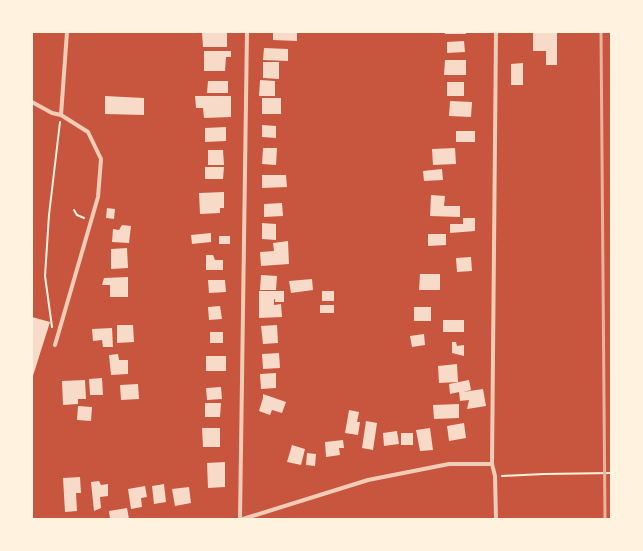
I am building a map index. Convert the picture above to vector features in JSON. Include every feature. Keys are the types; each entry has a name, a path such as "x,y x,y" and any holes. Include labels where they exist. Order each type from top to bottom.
{"street":[{"path":"61,115 67,32"},
{"path":"240,519 247,32"},
{"path":"496,32 492,464 495,476 496,519"},
{"path":"32,102 52,113 61,115 88,132 101,159 98,197 55,345"},
{"path":"243,519 368,480 449,464 492,464"}],"path":[{"path":"53,330 45,276 49,215 61,115"},
{"path":"74,210 77,214 88,220 90,225"},
{"path":"495,476 611,473"}],"building":[{"path":"202,32 227,32 227,47 203,47"},
{"path":"273,32 297,32 297,41 273,40"},
{"path":"445,32 466,32 466,34 445,34"},
{"path":"533,32 557,32 557,65 546,65 546,51 533,51"},
{"path":"464,41 465,52 447,53 447,42"},
{"path":"264,48 288,49 288,61 263,60"},
{"path":"204,51 231,51 231,57 226,57 225,71 204,71"},
{"path":"445,60 466,60 466,75 444,75"},
{"path":"263,62 279,62 279,79 263,78"},
{"path":"523,63 523,85 511,85 511,64"},
{"path":"260,80 275,81 275,96 259,96"},
{"path":"208,81 228,81 228,93 207,93"},
{"path":"447,82 464,82 464,96 447,96"},
{"path":"105,96 144,98 144,115 105,114"},
{"path":"195,96 231,96 231,117 204,118 203,108 196,108"},
{"path":"262,98 281,98 281,114 262,114"},
{"path":"450,101 472,102 471,117 449,116"},
{"path":"262,125 276,126 276,138 262,137"},
{"path":"226,127 226,141 205,142 205,128"},
{"path":"456,131 475,131 475,142 456,142"},
{"path":"263,148 277,148 276,165 262,164"},
{"path":"455,148 456,164 433,165 432,149"},
{"path":"208,150 223,150 224,165 208,165"},
{"path":"205,167 224,167 223,179 205,179"},
{"path":"442,169 443,180 424,181 423,171"},
{"path":"262,175 286,175 287,187 262,188"},
{"path":"224,192 224,208 220,208 220,213 200,214 199,193"},
{"path":"431,195 445,196 444,206 460,206 460,217 430,216"},
{"path":"282,203 283,216 264,217 264,204"},
{"path":"107,208 115,209 114,219 106,218"},
{"path":"463,218 475,218 475,231 450,233 450,224 463,224"},
{"path":"262,223 276,224 276,240 262,239"},
{"path":"122,225 131,226 129,243 112,242 113,229 119,230"},
{"path":"211,233 211,242 192,244 191,235"},
{"path":"428,234 446,234 446,245 428,246"},
{"path":"219,236 230,236 230,244 219,244"},
{"path":"288,241 289,264 261,266 260,252 274,251 273,243"},
{"path":"127,248 128,268 111,269 111,249"},
{"path":"206,255 213,255 215,260 223,260 223,270 206,270"},
{"path":"471,257 472,271 457,272 456,258"},
{"path":"420,274 440,274 440,290 419,290"},
{"path":"261,275 277,276 276,290 260,290"},
{"path":"128,277 128,297 110,297 110,285 102,285 104,278"},
{"path":"312,279 313,290 291,293 289,281"},
{"path":"208,280 225,280 226,292 209,293"},
{"path":"259,291 284,291 284,302 275,302 274,299 274,305 281,304 282,317 259,318"},
{"path":"322,291 334,291 334,301 322,301"},
{"path":"320,305 334,305 334,313 320,313"},
{"path":"220,306 222,319 209,320 208,307"},
{"path":"414,307 431,307 431,321 414,321"},
{"path":"32,317 50,322 32,379"},
{"path":"443,320 464,320 464,332 443,332"},
{"path":"117,325 133,325 134,342 117,343"},
{"path":"277,325 278,343 263,344 261,326"},
{"path":"112,328 113,347 103,347 102,340 93,341 92,329"},
{"path":"210,332 223,332 223,343 210,343"},
{"path":"424,334 425,345 412,347 410,336"},
{"path":"452,342 456,342 457,346 464,345 464,356 452,353"},
{"path":"279,353 280,368 263,369 262,354"},
{"path":"118,354 119,360 128,360 128,374 111,375 109,355"},
{"path":"206,356 226,356 226,371 206,371"},
{"path":"457,364 458,382 439,383 438,366"},
{"path":"276,373 276,388 261,389 260,374"},
{"path":"102,378 103,395 90,395 89,379"},
{"path":"85,380 86,399 78,399 78,404 63,405 62,381"},
{"path":"469,380 471,390 463,392 483,389 486,406 467,409 469,400 460,401 459,392 450,394 449,384"},
{"path":"138,384 139,399 121,400 120,385"},
{"path":"221,387 222,399 207,400 206,388"},
{"path":"263,394 286,402 282,413 272,410 270,415 259,411"},
{"path":"205,403 221,403 220,417 205,417"},
{"path":"459,404 459,418 434,419 433,405"},
{"path":"78,406 92,407 91,421 77,420"},
{"path":"349,410 359,412 357,422 360,422 358,435 345,433"},
{"path":"366,421 377,423 373,450 362,448"},
{"path":"464,423 466,438 449,441 447,426"},
{"path":"202,428 220,428 220,447 203,447"},
{"path":"430,428 433,450 420,451 416,430"},
{"path":"397,431 399,444 384,446 383,433"},
{"path":"401,433 413,433 413,445 401,445"},
{"path":"343,440 344,448 339,448 340,455 326,457 325,442"},
{"path":"292,445 305,449 301,465 287,462"},
{"path":"307,453 316,454 315,466 306,465"},
{"path":"225,462 225,487 208,488 207,463"},
{"path":"80,477 81,493 76,493 77,511 65,512 63,478"},
{"path":"99,481 101,485 108,484 108,496 100,497 101,508 94,511 91,482"},
{"path":"164,484 166,502 154,504 152,486"},
{"path":"145,486 147,497 141,498 142,507 131,509 128,489"},
{"path":"189,487 191,503 175,506 172,489"},
{"path":"127,508 129,519 110,519 109,511"}],"railway":[{"path":"601,32 605,519"}]}
